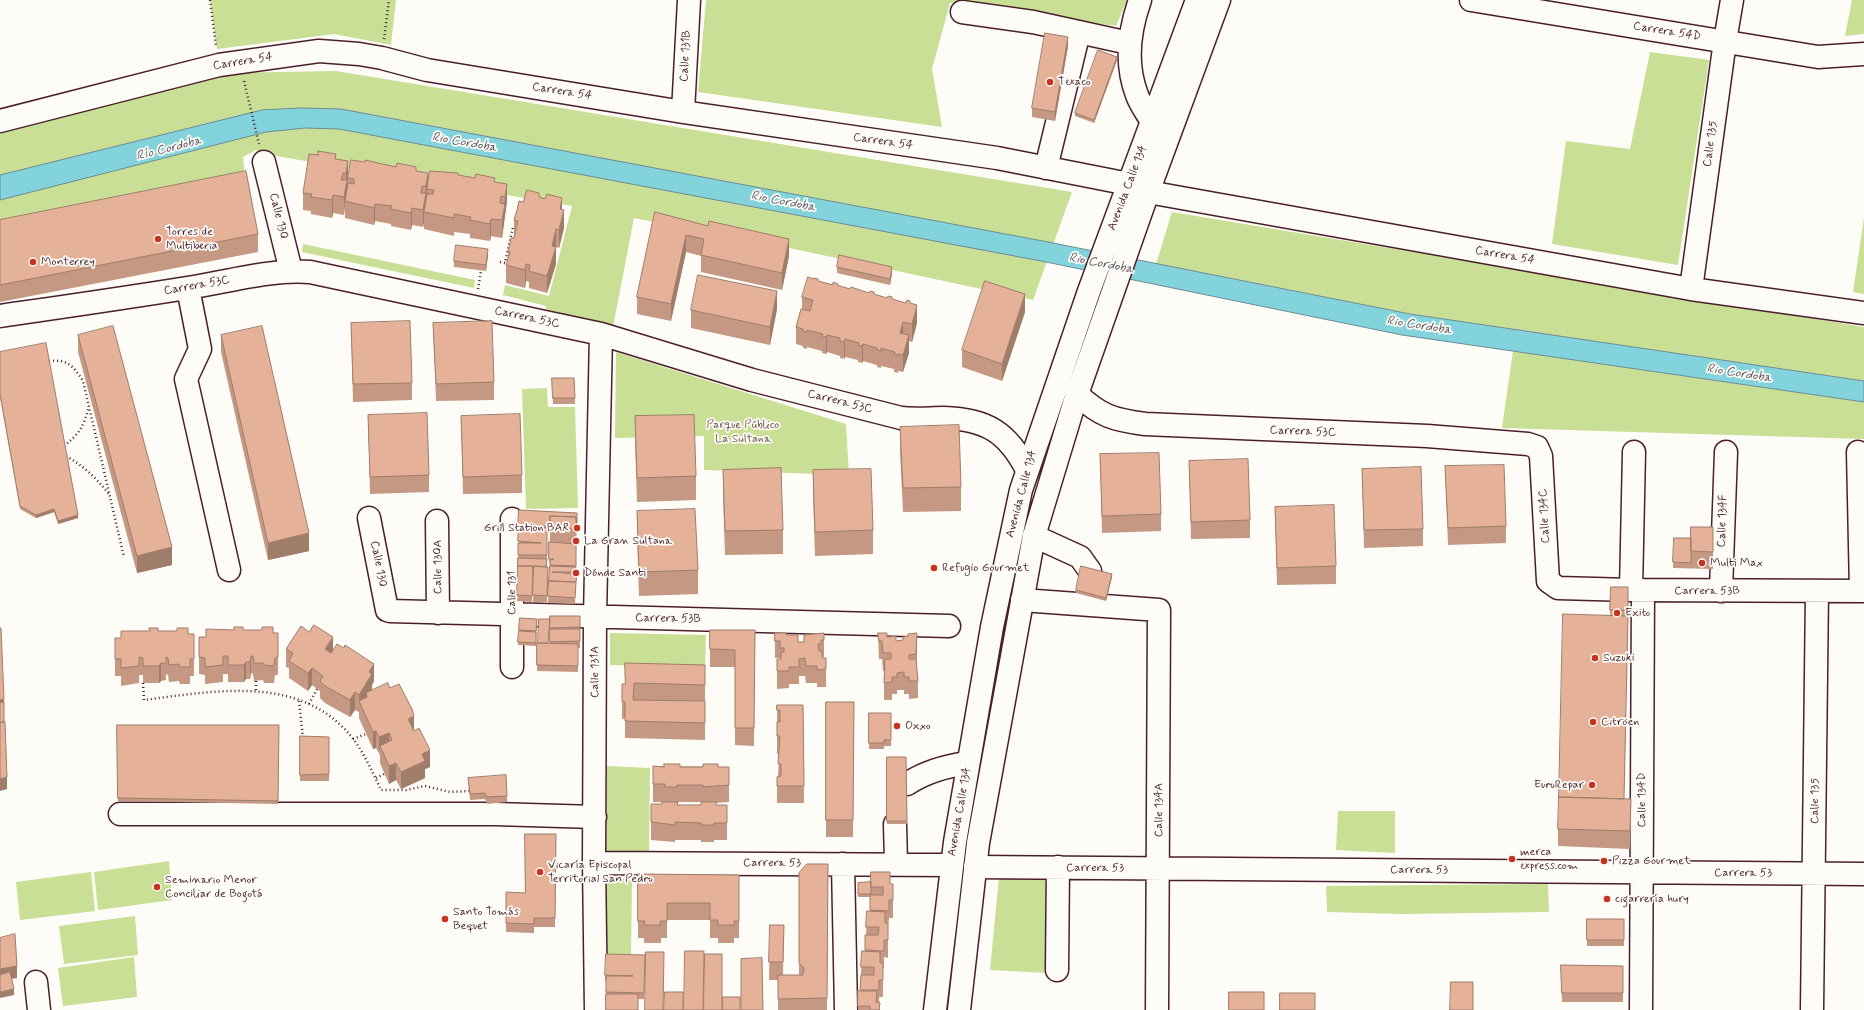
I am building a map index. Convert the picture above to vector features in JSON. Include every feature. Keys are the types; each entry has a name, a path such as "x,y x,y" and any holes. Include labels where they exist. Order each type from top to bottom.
{"street":[{"name":"Calle 131B","path":"683,112 690,0"},
{"path":"1140,0 1129,43 1130,70 1137,96 1152,122"},
{"name":"Avenida Calle 134","path":"960,1010 975,867 1034,536 1077,394 1130,242 1138,188 1152,122 1197,0"},
{"name":"Avenida Calle 134","path":"935,1010 951,865 968,763 992,627 1016,510 1027,470 1108,239 1138,188 1219,0"},
{"name":"Carrera 54D","path":"1471,0 1818,57 1864,54"},
{"name":"Calle 135","path":"1691,289 1732,0"},
{"path":"962,12 1033,22 1129,43"},
{"path":"1046,168 1079,32"},
{"name":"Carrera 54","path":"0,121 219,64 319,51 359,54 382,58 426,70 683,112 997,158 1138,188 1691,289 1864,313"},
{"name":"Calle 130","path":"262,154 291,271"},
{"name":"Carrera 53C","path":"0,316 291,271 310,272 601,334 752,380 901,418 917,420 944,418 973,422 992,428 1008,440 1018,453 1027,470"},
{"path":"188,288 200,349 186,378 230,570"},
{"name":"Calle 131A","path":"596,1010 594,862 595,617 601,334"},
{"name":"Carrera 53C","path":"1077,394 1089,405 1114,419 1145,424 1427,436 1528,444 1537,447"},
{"name":"Calle 134C","path":"1537,447 1542,456 1548,581 1552,584"},
{"name":"Calle 134D","path":"1634,452 1642,872 1640,1010"},
{"name":"Calle 134F","path":"1721,591 1726,452"},
{"path":"1858,452 1862,591"},
{"name":"Calle 130","path":"369,518 387,610"},
{"name":"Calle 131","path":"512,519 512,667"},
{"name":"Calle 130A","path":"437,521 438,613"},
{"path":"1034,536 1080,557 1090,571"},
{"name":"Carrera 53B","path":"1552,584 1558,588 1637,590 1862,591"},
{"name":"Calle 135","path":"1812,1010 1815,874 1817,591"},
{"name":"Calle 134A","path":"1022,600 1083,600 1159,610 1159,868 1157,1010"},
{"name":"Carrera 53B","path":"387,610 438,613 949,626"},
{"path":"907,784 919,776 952,765 968,763"},
{"path":"120,814 495,814 595,817"},
{"path":"895,824 896,864"},
{"name":"Carrera 53","path":"594,862 951,865"},
{"path":"843,864 846,1010"},
{"name":"Carrera 53","path":"975,867 1864,874"},
{"path":"1057,970 1058,867"},
{"path":"36,982 39,1010"}],"path":[{"path":"210,0 219,64"},
{"path":"382,58 389,0"},
{"path":"248,96 262,154"},
{"path":"500,262 505,263 513,227 517,228"},
{"path":"506,259 510,260"},
{"path":"49,362 60,360 73,367 83,381 124,557"},
{"path":"64,446 76,436 84,424 89,406"},
{"path":"66,456 84,466 97,479 110,496"},
{"path":"256,681 256,690"},
{"path":"143,683 144,700 204,693 256,690 309,704 333,718 353,739 376,778 381,790 406,790 425,786 450,792 469,791"},
{"path":"309,704 317,689"},
{"path":"299,701 303,743"},
{"path":"353,739 366,734"},
{"path":"376,778 384,774"}],"green space":[{"path":"210,0 396,0 391,45 334,34 217,49"},
{"path":"706,0 1127,0 1116,26 950,3 932,69 942,127 698,92"},
{"path":"1852,0 1864,0 1864,34 1845,36"},
{"path":"1650,52 1709,60 1678,265 1552,244 1566,141 1630,149"},
{"path":"336,71 1072,192 1033,300 794,249 634,218 613,327 546,309 546,306 503,295 505,285 549,296 572,206 276,156 256,150 243,157 246,189 0,237 0,132 225,73"},
{"path":"1172,212 1864,327 1864,381 1410,314 1156,264"},
{"path":"1864,218 1864,294 1853,292"},
{"path":"303,244 475,280 474,288 302,252"},
{"path":"1513,351 1864,402 1864,439 1502,428"},
{"name":"Parque Público La Sultana","path":"616,352 846,424 849,475 704,470 704,436 615,438"},
{"path":"547,388 548,407 575,407 578,508 526,509 522,389"},
{"path":"610,633 706,635 705,667 610,665"},
{"path":"607,766 650,768 649,852 606,851"},
{"path":"1338,811 1395,811 1395,853 1336,850"},
{"path":"169,861 172,900 98,910 94,872"},
{"path":"91,872 95,911 20,920 16,882"},
{"path":"999,877 1046,877 1047,973 990,970"},
{"path":"606,878 632,879 631,954 606,954"},
{"path":"1548,884 1549,912 1401,914 1327,912 1326,886"},
{"path":"135,916 138,955 64,964 59,926"},
{"path":"134,957 137,997 63,1006 58,968"}],"water":[{"path":"301,108 341,109 1048,242 1410,314 1864,381 1864,402 1402,335 1041,261 339,129 305,128 266,132 0,200 0,175 262,110"}],"building":[{"name":"Texaco","path":"1045,33 1068,37 1055,112 1032,108"},
{"name":"Texaco","path":"1098,50 1117,57 1094,120 1075,113"},
{"path":"318,151 336,154 335,159 348,161 346,173 343,173 341,180 347,180 344,197 333,195 332,200 311,197 312,194 303,193 309,154 318,155"},
{"path":"351,160 365,162 365,160 396,167 397,163 416,167 416,171 428,173 426,186 422,186 421,193 426,193 423,210 412,208 411,213 391,209 392,206 375,204 374,208 345,201 348,183 354,184 354,179 348,178"},
{"path":"246,171 258,234 0,285 0,220"},
{"path":"430,171 458,173 458,175 475,178 476,174 495,178 494,182 507,184 505,197 501,196 500,203 505,204 502,220 491,219 490,224 470,220 471,217 454,214 454,218 424,212 427,194 433,194 434,190 427,189"},
{"path":"527,190 539,193 539,197 545,199 547,194 562,198 560,209 564,210 559,230 556,229 552,246 556,247 547,276 529,271 530,265 526,264 525,270 506,265 510,252 508,251 511,238 514,238 518,221 514,220 519,201 523,202"},
{"path":"655,212 708,226 709,221 789,239 782,273 701,255 704,239 686,235 671,304 637,297"},
{"path":"456,245 488,249 486,265 454,261"},
{"path":"839,255 892,267 890,279 837,267"},
{"path":"698,275 777,291 770,327 691,310"},
{"path":"808,277 833,285 833,282 838,284 837,285 850,289 851,287 869,293 870,291 874,292 874,294 887,298 888,296 892,297 892,299 906,303 907,300 910,301 910,303 917,305 912,324 903,322 900,333 909,335 903,355 894,354 895,352 881,348 881,351 877,350 877,348 863,344 862,346 858,345 859,343 845,339 844,342 840,341 840,338 827,335 826,337 822,336 823,334 807,330 807,332 803,331 803,329 796,327 801,309 810,311 813,300 802,297"},
{"path":"985,281 1025,294 1002,364 962,350"},
{"path":"410,321 412,383 353,384 351,323"},
{"path":"492,321 494,382 436,384 433,323"},
{"path":"113,326 172,547 137,556 78,335"},
{"path":"262,326 309,533 268,543 221,335"},
{"path":"46,343 78,515 58,521 54,509 36,515 20,506 0,394 0,352"},
{"path":"552,378 574,378 575,398 553,398"},
{"path":"427,413 429,475 370,477 368,415"},
{"path":"520,414 522,475 463,477 461,416"},
{"path":"694,415 696,476 637,478 635,416"},
{"path":"959,425 961,487 903,488 900,427"},
{"path":"1159,453 1161,514 1102,516 1100,454"},
{"path":"1248,459 1250,520 1191,522 1189,461"},
{"path":"1504,465 1506,526 1448,528 1445,466"},
{"path":"1421,467 1423,529 1364,530 1362,469"},
{"path":"781,468 783,530 725,531 723,470"},
{"path":"871,469 873,530 815,532 813,470"},
{"path":"1334,505 1336,566 1277,568 1275,507"},
{"path":"695,509 698,570 639,572 637,511"},
{"path":"519,510 577,513 577,528 576,517 550,516 550,527 518,525"},
{"path":"550,516 576,517 576,529 550,528"},
{"path":"519,527 547,528 547,555 518,555 518,543 541,543 518,541"},
{"path":"1691,527 1713,527 1713,552 1691,551"},
{"path":"1674,538 1691,538 1691,563 1673,562"},
{"path":"549,542 576,544 576,566 550,565 550,560 554,559 549,559"},
{"path":"518,558 547,559 546,567 534,566 533,568 533,566 518,566"},
{"path":"518,566 533,566 532,596 517,595"},
{"path":"534,566 548,567 547,596 533,595"},
{"path":"550,566 576,567 576,572 552,572 577,574 576,582 549,581"},
{"path":"1081,566 1112,574 1106,598 1076,590"},
{"path":"549,581 576,582 575,598 548,596"},
{"path":"1611,587 1628,587 1628,610 1610,610"},
{"path":"1563,614 1628,616 1624,799 1559,797"},
{"path":"550,616 580,616 580,627 550,628"},
{"path":"520,618 537,619 536,631 519,630"},
{"path":"539,619 550,619 548,643 538,643"},
{"path":"314,625 333,637 325,649 331,653 337,644 344,648 345,645 374,664 369,672 372,674 359,695 355,692 350,700 325,686 320,681 323,676 312,668 308,673 289,661 293,653 286,649 301,626 309,632"},
{"path":"234,627 243,627 243,630 262,630 262,627 273,627 273,633 278,633 278,657 275,658 274,666 264,665 263,663 254,663 253,656 251,656 250,662 246,662 244,665 228,665 228,656 223,656 223,665 205,667 205,658 199,657 199,637 206,637 206,629 234,630"},
{"path":"0,628 4,699 0,700"},
{"path":"149,628 158,628 158,631 177,631 177,628 188,628 188,634 194,634 194,659 190,659 190,667 180,667 179,664 169,665 168,658 166,657 166,663 161,663 159,666 143,666 143,658 139,657 139,666 121,668 121,659 115,659 115,638 121,638 121,631 150,631"},
{"path":"550,629 580,629 580,641 550,642"},
{"path":"710,630 755,630 754,728 735,728 735,650 710,649"},
{"path":"519,631 536,632 536,643 518,642"},
{"path":"775,633 798,635 798,642 804,642 804,635 824,633 824,640 821,640 821,644 818,644 819,651 822,651 822,658 826,658 826,669 817,670 817,666 806,666 805,658 799,659 799,667 789,667 789,671 777,671 777,659 781,659 781,652 784,652 784,648 780,648 780,641 775,641"},
{"path":"878,633 887,633 887,637 896,636 896,641 903,640 903,637 908,636 908,634 917,633 916,654 909,655 909,659 916,659 918,681 909,681 909,677 904,677 904,672 897,673 897,677 892,677 892,682 884,683 885,659 891,659 891,653 883,653 882,641 879,641"},
{"path":"537,643 578,644 578,666 537,665"},
{"path":"625,663 705,665 705,685 634,683 633,700 705,701 705,723 625,721 625,702 622,701 622,684 625,684"},
{"path":"388,683 390,688 399,684 414,716 408,719 414,731 419,728 430,750 422,754 425,761 401,772 396,763 389,766 380,746 392,740 389,733 379,737 376,731 373,732 359,701 367,697 366,693"},
{"path":"4,702 4,722 0,723 0,703"},
{"path":"826,702 854,702 853,820 826,820"},
{"path":"777,705 803,705 804,786 777,786 777,777 781,776 781,764 778,764 780,736 777,736 777,722 780,722 780,710 777,710"},
{"path":"869,713 891,713 891,740 884,740 884,743 869,743"},
{"path":"5,722 7,777 0,779 0,723"},
{"path":"117,725 279,725 278,801 118,798"},
{"path":"300,736 329,737 329,774 300,775"},
{"path":"887,757 906,757 907,821 887,821"},
{"path":"664,764 680,764 680,767 703,767 703,764 718,764 718,767 729,767 729,785 703,787 703,785 677,785 677,787 665,787 665,784 653,784 653,766 664,767"},
{"path":"506,775 507,796 487,797 485,793 470,794 468,778"},
{"path":"1559,797 1631,799 1630,831 1558,829"},
{"path":"662,802 678,802 677,805 701,805 701,802 716,802 716,805 727,805 727,823 701,825 701,823 675,822 675,825 651,822 651,804 662,804"},
{"name":"Vicaría Episcopal Territorial San Pedro","path":"525,834 556,834 555,918 534,918 534,924 506,923 506,892 525,893"},
{"path":"807,864 828,864 827,998 778,999 778,975 803,975 804,968 799,963 799,873"},
{"path":"871,872 890,872 890,884 893,884 893,900 889,900 889,911 870,910 870,895 883,895 883,887 871,887"},
{"path":"638,874 739,875 739,921 734,921 734,925 718,925 718,920 710,920 710,903 667,903 667,921 660,921 661,925 644,925 645,921 638,921"},
{"path":"871,882 871,894 858,894 858,883"},
{"path":"867,911 885,912 885,923 888,923 888,940 884,940 884,951 865,950 865,935 878,935 879,927 866,927"},
{"path":"1587,919 1624,919 1624,940 1587,940"},
{"path":"770,925 784,925 783,962 769,962"},
{"path":"15,934 17,966 0,969 0,938"},
{"path":"685,951 704,951 703,1010 684,1010"},
{"path":"862,951 880,952 880,963 883,963 883,980 879,980 879,990 860,990 861,975 874,975 874,967 861,967"},
{"path":"646,952 664,952 663,1010 645,1010"},
{"path":"606,954 645,955 644,993 606,992 606,976 633,976 605,975"},
{"path":"705,954 722,954 722,1010 704,1010"},
{"path":"762,958 763,1010 741,1010 741,959"},
{"path":"1561,965 1623,966 1623,993 1562,993"},
{"path":"10,972 14,989 0,992 0,975"},
{"path":"1451,982 1473,982 1473,1010 1450,1010"},
{"path":"858,991 877,991 876,1002 880,1003 879,1010 870,1010 870,1006 858,1006"},
{"path":"665,992 683,992 683,1010 664,1010"},
{"path":"1229,992 1264,992 1264,1010 1229,1010"},
{"path":"1280,993 1315,993 1315,1010 1280,1010"},
{"path":"606,994 638,994 638,1010 606,1010"},
{"path":"723,997 740,997 740,1010 723,1010"}],"place":[{"name":"Texaco","path":"1050,82"},
{"name":"Torres de Multiberia","path":"158,239"},
{"name":"Monterrey","path":"33,262"},
{"name":"Grill Station BAR","path":"577,528"},
{"name":"La Gran Sultana","path":"576,541"},
{"name":"Multi Max","path":"1702,563"},
{"name":"Refugio Gourmet","path":"934,568"},
{"name":"Dónde Santi","path":"576,573"},
{"name":"Exito","path":"1617,613"},
{"name":"Suzuki","path":"1595,658"},
{"name":"Citröen","path":"1593,722"},
{"name":"Oxxo","path":"897,726"},
{"name":"EuroRepar","path":"1592,785"},
{"name":"merca express.com","path":"1512,859"},
{"name":"Pizza Gourmet","path":"1604,861"},
{"name":"Vicaría Episcopal Territorial San Pedro","path":"540,872"},
{"name":"Seminario Menor Conciliar de Bogotá","path":"157,887"},
{"name":"cigarrería hury","path":"1607,899"},
{"name":"Santo Tomás Bequet","path":"445,919"}],"water label":[{"name":"Rio Cordoba","path":"464,143"},
{"name":"Río Cordoba","path":"169,149"},
{"name":"Rio Cordoba","path":"783,202"},
{"name":"Rio Cordoba","path":"1101,264"},
{"name":"Rio Cordoba","path":"1419,326"},
{"name":"Rio Cordoba","path":"1739,374"}]}
